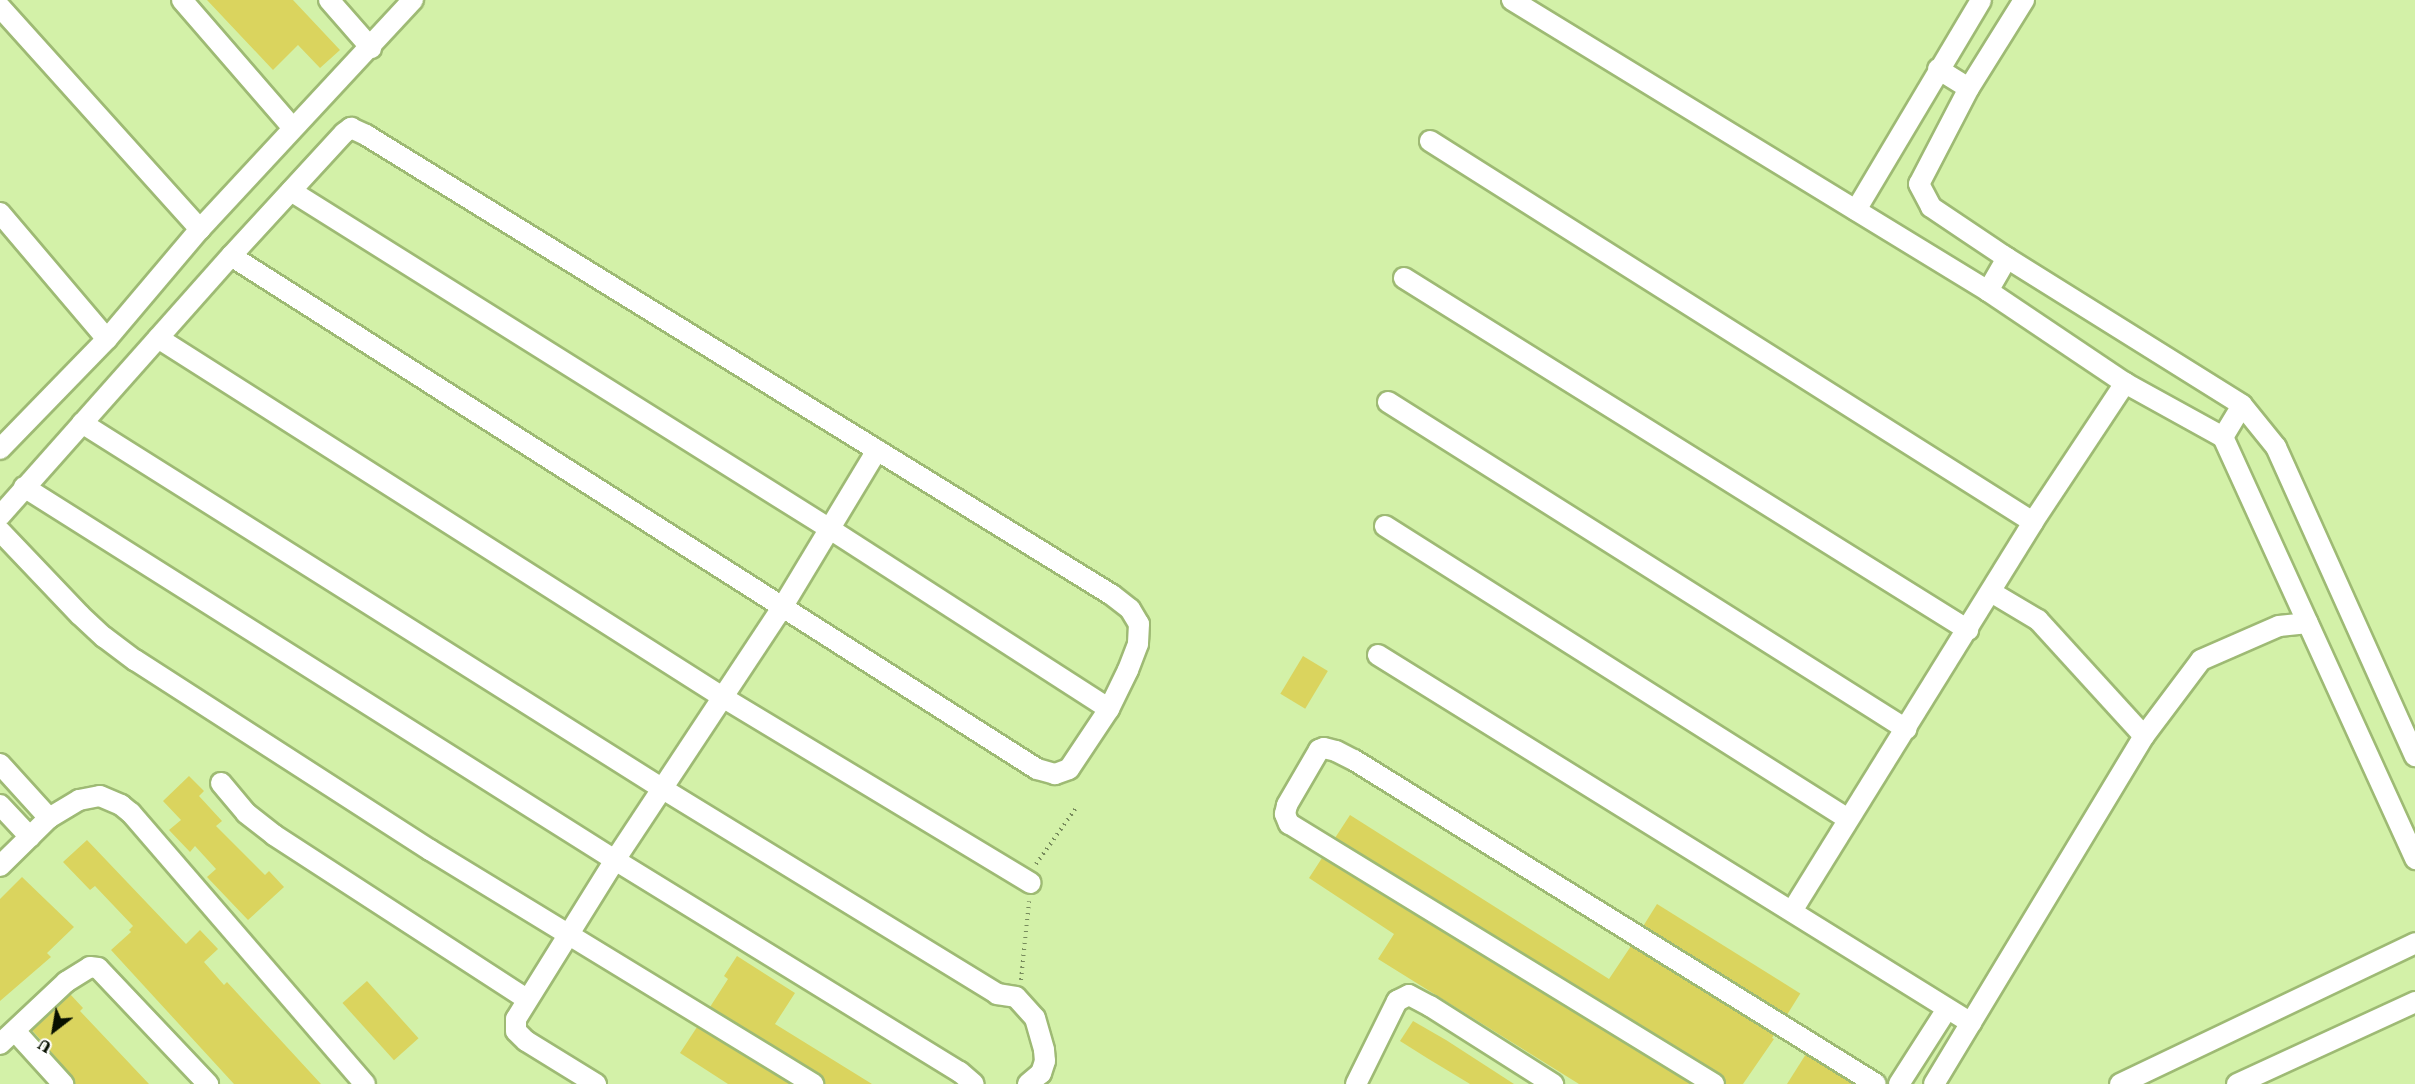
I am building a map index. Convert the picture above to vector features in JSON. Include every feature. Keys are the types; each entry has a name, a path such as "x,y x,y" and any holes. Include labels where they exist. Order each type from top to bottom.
{"street":[{"path":"182,0 293,128"},
{"path":"328,0 371,48"},
{"path":"2,443 107,339 200,229 371,48 412,0"},
{"path":"1512,0 1988,291 2125,383 2223,437 2415,859"},
{"path":"1856,210 1981,0"},
{"path":"2024,0 1969,88 1919,184 1931,207 2007,258 2242,405 2276,447 2415,756"},
{"path":"0,8 200,229"},
{"path":"1938,69 1969,88"},
{"path":"0,516 231,256 348,129 355,129 1112,595 1130,609 1139,624 1138,644 1109,709 1070,769 1064,773 1046,773 231,256"},
{"path":"1430,141 2033,522"},
{"path":"291,191 830,530 1109,709"},
{"path":"0,213 107,339"},
{"path":"1988,291 2007,258"},
{"path":"1404,278 1968,630"},
{"path":"158,338 724,698 1031,883"},
{"path":"1792,911 2033,522 2125,383"},
{"path":"1388,402 1906,729"},
{"path":"2223,437 2242,405"},
{"path":"82,423 663,789 997,994 1016,997 1035,1017 1044,1050 1045,1061 1041,1072 1028,1084"},
{"path":"596,1084 519,1035 515,1025 516,1019 615,860 783,606 877,450"},
{"path":"24,487 615,860 960,1072 974,1084"},
{"path":"1385,526 1848,819"},
{"path":"0,531 88,622 135,660 568,935 813,1084"},
{"path":"1991,592 2038,620 2144,736"},
{"path":"1934,1084 2144,736 2201,660 2279,626 2308,623"},
{"path":"1378,655 1971,1023"},
{"path":"1714,1084 1289,824 1285,814 1287,805 1319,750 1324,748 1336,750 1354,760 1876,1084"},
{"path":"0,764 49,818"},
{"path":"221,783 246,813 274,835 527,999"},
{"path":"0,866 49,818 79,800 100,796 131,813 365,1084"},
{"path":"0,805 30,837"},
{"path":"2120,1084 2415,943"},
{"path":"63,1084 7,1038 79,972 90,967 98,968 208,1084"},
{"path":"1356,1084 1397,1001 1404,996 1413,997 1430,1006 1553,1084"},
{"path":"2237,1084 2415,1002"},
{"path":"1899,1084 1947,1009"}],"building":[{"path":"207,0 293,0 340,50 320,68 298,45 273,70"},
{"path":"1303,656 1328,671 1305,709 1280,694"},
{"path":"189,776 204,791 199,796 222,821 216,826 265,875 269,871 284,887 248,920 207,877 216,869 195,846 190,852 169,830 181,820 163,801"},
{"path":"1350,815 1609,979 1631,946 1774,1035 1772,1038 1774,1039 1743,1084 1726,1084 1720,1074 1335,838"},
{"path":"87,840 186,944 200,930 218,949 204,962 224,985 227,982 321,1084 234,1084 111,950 131,932 129,930 133,926 95,886 90,890 63,862"},
{"path":"1322,858 1691,1084 1579,1084 1378,959 1394,934 1309,878"},
{"path":"22,877 74,927 47,953 51,957 0,1001 0,899"},
{"path":"1657,904 1800,994 1787,1016 1643,926"},
{"path":"737,956 795,993 775,1024 872,1084 825,1084 819,1074 710,1007 728,979 724,976"},
{"path":"367,981 419,1038 394,1060 342,1003"},
{"path":"70,994 83,1008 80,1011 149,1084 75,1084 72,1076 32,1030"},
{"path":"1413,1021 1514,1084 1470,1084 1427,1058 1400,1041"},
{"path":"697,1027 790,1084 728,1084 680,1053"},
{"path":"1806,1054 1853,1084 1787,1084"}]}
